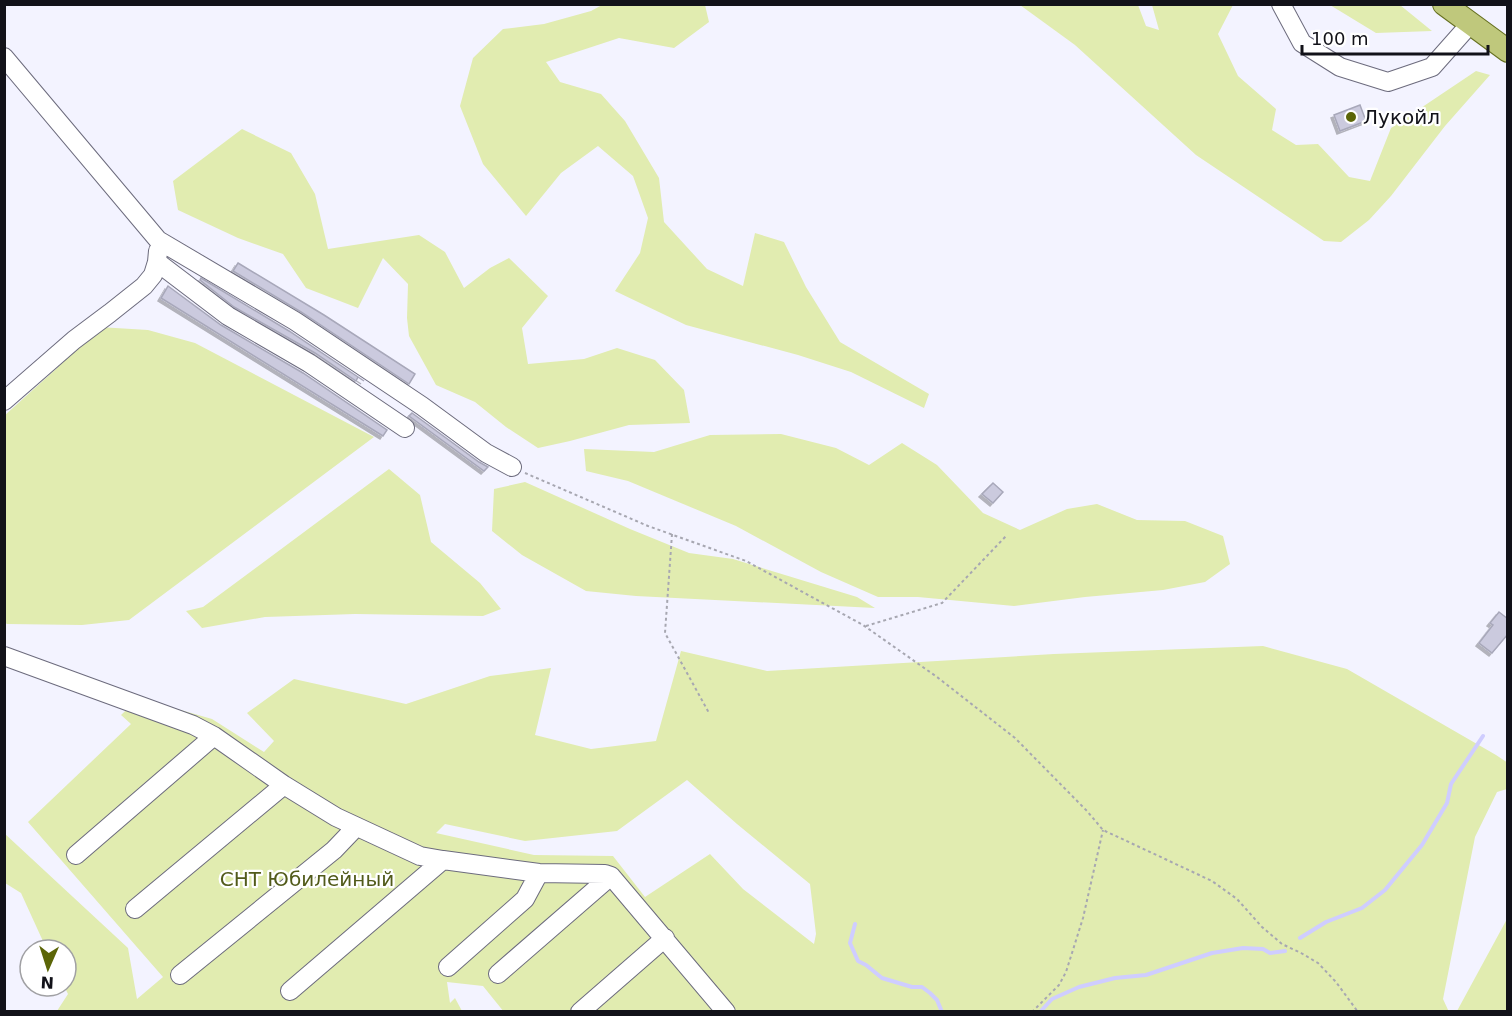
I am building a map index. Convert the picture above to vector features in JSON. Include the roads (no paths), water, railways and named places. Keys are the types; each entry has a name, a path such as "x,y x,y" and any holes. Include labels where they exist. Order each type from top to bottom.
{"main road":[{"path":"1456,10 1508,51"}],"street":[{"path":"1281,4 1302,43 1340,68 1388,82 1432,67 1456,10"},
{"path":"4,57 158,240 295,321 422,406 486,453 512,467"},
{"path":"4,401 74,340 144,285 153,275 158,262 158,240"},
{"path":"158,262 228,316 309,363 405,428"},
{"path":"4,656 193,724 214,736 284,786 336,817 420,856 539,873 611,876 665,938 716,1008"},
{"path":"76,855 214,736"},
{"path":"135,909 284,786"},
{"path":"180,975 334,850 356,827"},
{"path":"290,991 443,860"},
{"path":"448,967 525,899 539,873"},
{"path":"498,974 611,876"},
{"path":"580,1011 665,938"}],"waterway":[{"path":"1300,938 1326,922 1362,908 1385,890 1422,845 1447,803 1451,784 1483,736"},
{"path":"855,924 850,943 858,961 882,978 912,987 922,987 937,1000 942,1012"},
{"path":"1040,1012 1052,999 1079,987 1115,978 1146,975 1212,953 1243,948 1263,949 1270,953 1285,951"}],"place":[{"name":"Лукойл","path":"1351,117"}],"park label":[{"name":"СНТ Юбилейный","path":"307,879"}]}
